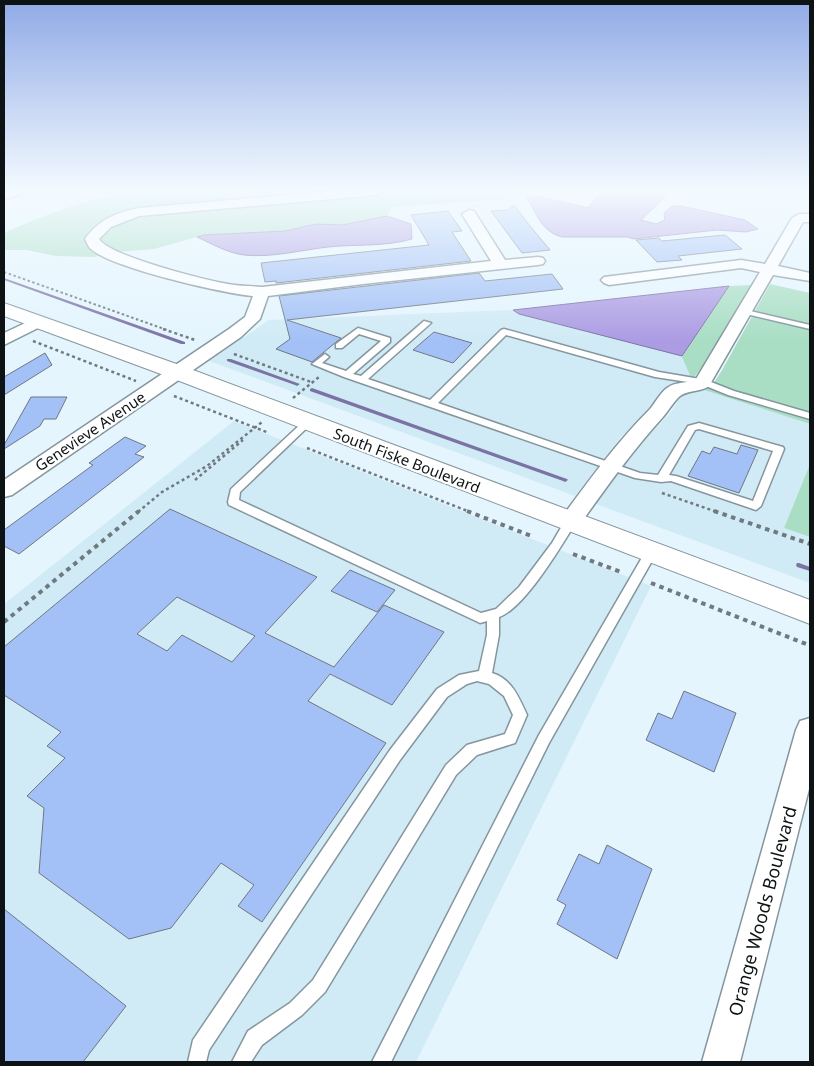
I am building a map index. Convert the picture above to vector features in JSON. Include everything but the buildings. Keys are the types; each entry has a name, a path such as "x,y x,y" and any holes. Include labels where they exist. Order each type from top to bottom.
{"main road":[{"name":"South Fiske Boulevard","path":"4,309 35,331 171,382 277,410 810,612"}],"street":[{"path":"93,241 96,246 114,256 157,270 228,289 262,292 363,279 538,262"},
{"path":"485,241 501,266"},
{"path":"570,522 629,442 661,408 672,393 678,389 697,386 704,382 786,241"},
{"path":"609,280 741,264 810,277"},
{"name":"Genevieve Avenue","path":"4,490 171,382 252,319 262,292"},
{"path":"4,340 35,331"},
{"name":"Orange Woods Boulevard","path":"721,1062 810,730"}],"lane":[{"path":"746,310 810,327"},
{"path":"362,380 427,323"},
{"path":"338,346 358,331 388,340 347,374"},
{"path":"432,404 504,332 658,375 704,382 731,393 810,416"},
{"path":"325,357 316,364 639,476 661,479 672,478 756,506 779,450 699,426 691,428 661,479"},
{"path":"308,422 235,491 233,502 480,618 500,612 523,590 556,546 570,522"},
{"path":"381,1062 544,739 651,552"},
{"path":"484,678 493,635 493,614"},
{"path":"197,1062 200,1047 395,754 442,693 464,679 477,676 493,679 509,692 520,715 510,739 472,750 451,770 319,986 296,1008 254,1038 241,1062"}],"path":[{"path":"4,272 311,382"},
{"path":"35,331 144,384"},
{"path":"171,382 256,428 269,433"},
{"path":"195,480 277,410"},
{"path":"4,622 162,492 207,466 256,428"},
{"path":"307,448 534,537"},
{"path":"661,492 810,544"},
{"path":"573,554 621,572"},
{"path":"651,583 806,644"}],"shaded area":[{"path":"205,241 406,241 328,247 276,255 255,256 220,248"},
{"path":"729,286 682,356 519,314 513,310"},
{"path":"513,310 519,314 682,356 692,380 673,384 663,390 652,405 620,438 575,496 209,361 269,320"},
{"path":"704,390 810,424 810,464 784,528 810,537 810,583 596,504 639,445 671,412 681,396 685,393"},
{"path":"234,421 651,586 416,1062 4,1062 4,604"}],"green space":[{"path":"4,241 86,241 89,248 101,255 94,257 56,256 27,250 4,250"},
{"path":"101,241 183,241 154,249 115,252"},
{"path":"770,284 810,293 810,424 704,390 713,384 721,372"},
{"path":"751,285 702,367 692,380 682,357 729,286"},
{"path":"810,464 810,537 784,528"}],"waterway":[{"path":"4,279 183,343"},
{"path":"229,360 297,384"},
{"path":"312,390 565,480"},
{"path":"799,565 810,569"}]}
